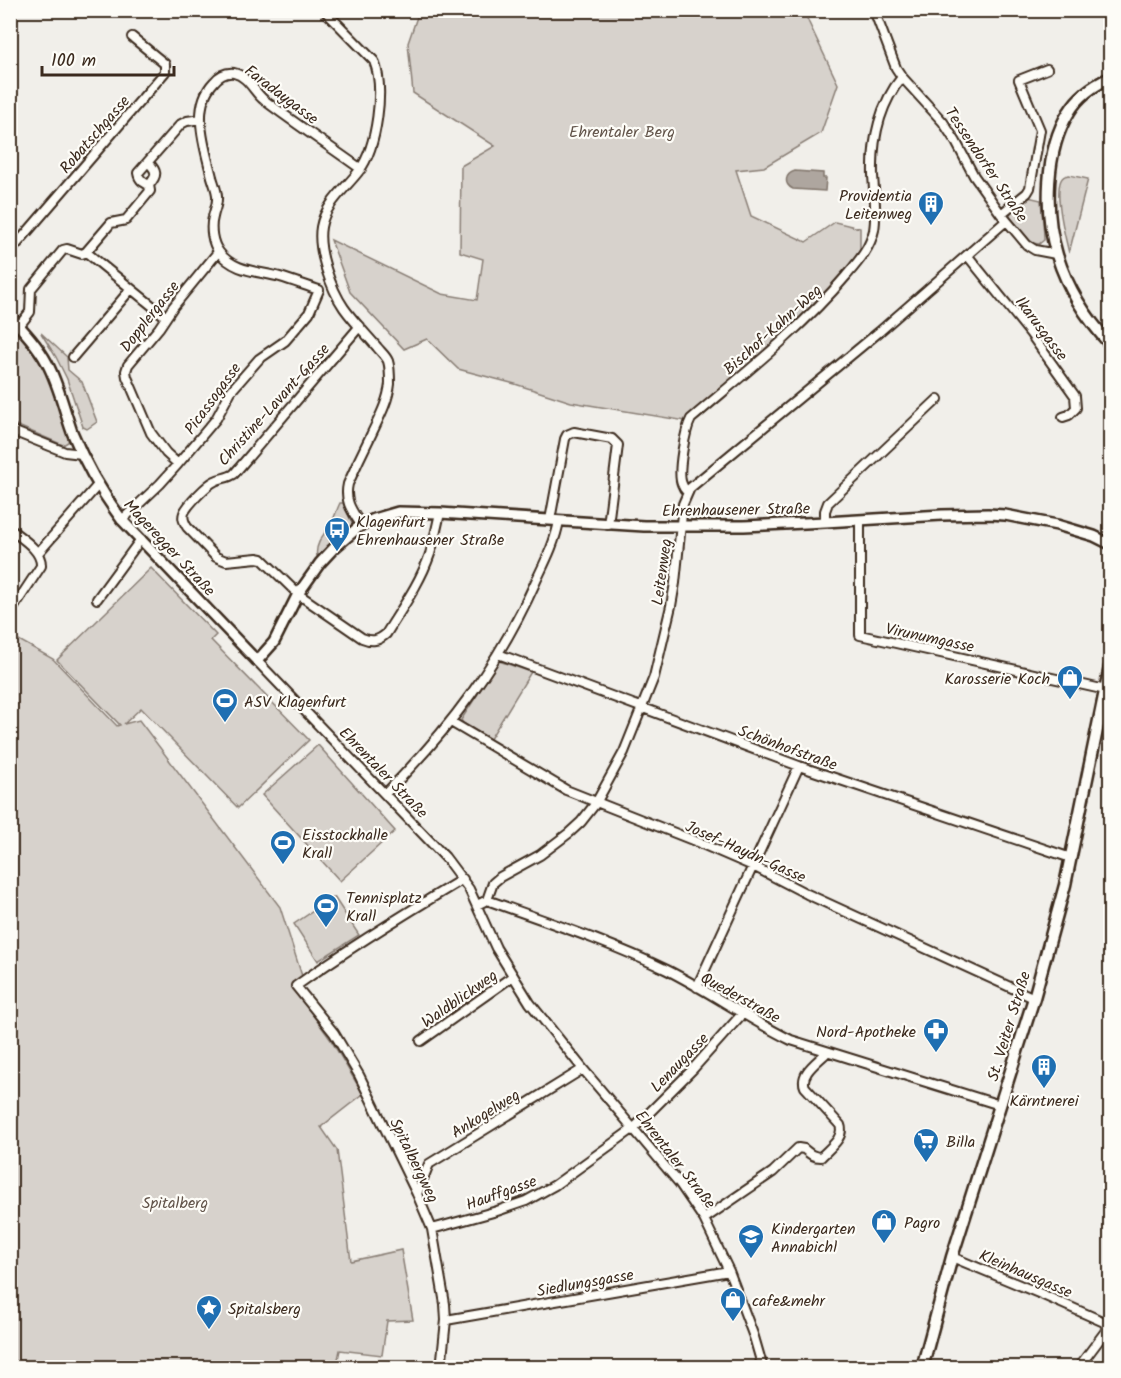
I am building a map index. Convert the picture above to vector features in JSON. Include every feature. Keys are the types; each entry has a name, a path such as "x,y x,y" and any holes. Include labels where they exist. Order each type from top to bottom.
{"main road":[{"path":"1110,78 1090,89 1069,111 1056,143 1049,189 1049,209 1056,254 1064,275 1079,306 1110,344"},
{"name":"St. Veiter Straße","path":"922,1368 952,1257 1034,998 1071,858 1110,667"}],"street":[{"path":"257,661 274,642 298,594 320,563 361,525 346,497 348,484 387,401 390,381 388,360 346,310 332,287 320,240 321,226 327,212 334,200 361,169 366,158 373,137 379,100 378,71 374,61 324,10"},
{"name":"Tessendorfer Straße","path":"874,10 896,68 943,122 974,176 1006,221 1027,245 1035,250 1056,254"},
{"name":"Robatschgasse","path":"10,252 165,72 165,64 132,37"},
{"path":"1001,214 1028,193 1040,130 1019,80 1047,69"},
{"name":"Faradaygasse","path":"218,252 212,234 212,223 218,198 208,163 201,119 201,106 209,87 217,78 225,74 235,74 246,79 261,98 361,169"},
{"name":"Bischof-Kahn-Weg","path":"687,492 681,481 681,470 685,437 691,419 796,329 832,292 867,249 874,229 873,167 877,127 886,100 902,77"},
{"path":"149,185 141,181 138,173 181,124 201,119"},
{"path":"148,162 155,172 154,180 149,185"},
{"path":"19,326 30,312 31,289 63,250 67,249 82,254 86,252 113,221 126,220 150,191 149,185"},
{"path":"687,492 1006,221"},
{"path":"86,252 166,317"},
{"path":"218,252 245,270 282,278 319,290 332,287"},
{"name":"Dopplergasse","path":"178,464 166,453 151,433 126,371 128,365 218,252"},
{"name":"Ikarusgasse","path":"967,255 1030,333 1075,396 1076,408 1063,417"},
{"path":"73,357 131,289"},
{"name":"Picassogasse","path":"122,520 178,464 216,419 226,398 263,355 285,341 309,313 319,290"},
{"name":"Mageregger Straße","path":"10,316 38,348 47,363 82,454 98,485 122,520 257,661"},
{"name":"Christine-Lavant-Gasse","path":"298,594 262,559 226,561 216,556 187,527 183,516 187,507 212,482 234,474 360,326"},
{"path":"825,522 828,503 938,399"},
{"path":"10,430 65,452 82,454"},
{"path":"385,794 417,762 451,722 475,690 522,612 554,542 565,439 570,433 612,439 618,445 608,525"},
{"path":"38,553 98,485"},
{"name":"Leitenweg","path":"487,900 493,883 500,877 554,846 581,822 596,803 624,752 654,677 671,606 678,563 680,525 687,492"},
{"name":"Ehrenhausener Straße","path":"361,525 398,512 644,526 744,526 970,513 1005,515 1067,527 1110,544"},
{"path":"298,594 362,638 381,639 412,592 425,566 440,513"},
{"name":"Virunumgasse","path":"860,520 860,636 1106,690"},
{"path":"10,529 38,553 41,561 10,613"},
{"path":"96,599 141,539"},
{"name":"Schönhofstraße","path":"498,654 799,766 1071,858"},
{"name":"Ehrentaler Straße","path":"257,661 445,857 463,879 496,948 530,1003 680,1184 704,1219 729,1271 754,1336 763,1368"},
{"name":"Josef-Haydn-Gasse","path":"451,722 566,790 753,866 807,894 1034,998"},
{"path":"697,987 799,766"},
{"name":"Spitalbergweg","path":"441,1368 446,1320 443,1286 432,1229 354,1067 334,1033 296,986 374,933 463,879"},
{"path":"477,905 487,900"},
{"name":"Quederstraße","path":"487,900 626,951 697,987 791,1040 1000,1106"},
{"name":"Waldblickweg","path":"421,1041 513,976"},
{"name":"Lenaugasse","path":"633,1128 692,1070 742,1014"},
{"path":"704,1219 773,1172 798,1148 804,1149 810,1155 820,1156 840,1137 842,1129 840,1125 803,1082 805,1075 828,1052"},
{"name":"Ankogelweg","path":"417,1194 429,1164 583,1069"},
{"name":"Hauffgasse","path":"432,1229 526,1201 555,1185 633,1128"},
{"name":"Kleinhausgasse","path":"952,1257 1104,1322 1107,1327 1105,1332 1078,1368"},
{"name":"Siedlungsgasse","path":"446,1320 729,1271"}],"green space":[{"name":"Ehrentaler Berg","path":"419,11 804,11 838,84 821,133 764,167 736,170 751,216 806,242 835,222 860,228 860,250 832,289 808,314 686,421 571,402 458,369 427,339 404,349 350,292 331,240 442,294 477,300 483,259 460,252 461,166 495,146 413,93 408,43"},
{"path":"1069,175 1088,179 1069,253 1061,216 1059,187 1063,177"},
{"path":"1028,197 1041,200 1044,240 1039,244 1032,243 1010,217 1011,209"},
{"path":"10,324 33,351 49,379 69,436 68,442 63,445 11,423"},
{"path":"41,333 67,357 68,370 82,382 97,422 87,429 83,427 67,379"},
{"path":"340,503 343,503 352,523 351,526 320,556 317,556 319,543"},
{"name":"Spitalberg","path":"151,568 216,635 211,640 309,740 238,808 141,708 124,724 139,720 280,907 302,976 291,985 331,1040 363,1094 321,1127 337,1150 351,1261 401,1250 413,1320 387,1321 382,1355 340,1350 336,1368 11,1367 10,635 53,659 117,726 120,725 57,660"},
{"path":"499,661 531,672 490,739 461,720"},
{"path":"318,745 395,831 340,881 262,795"},
{"name":"Tennisplatz Krall","path":"334,897 359,935 318,961 294,924"}],"shaded area":[{"path":"795,171 823,173 823,178 826,178 825,191 790,187 786,179"}],"place":[{"name":"Providentia Leitenweg","path":"931,227"},
{"name":"Klagenfurt Ehrenhausener Straße","path":"337,553"},
{"name":"Karosserie Koch","path":"1070,701"},
{"name":"ASV Klagenfurt","path":"225,724"},
{"name":"Eisstockhalle Krall","path":"283,866"},
{"name":"Tennisplatz Krall","path":"326,929"},
{"name":"Nord-Apotheke","path":"936,1054"},
{"name":"Kärntnerei","path":"1044,1090"},
{"name":"Billa","path":"926,1164"},
{"name":"Pagro","path":"884,1245"},
{"name":"Kindergarten Annabichl","path":"751,1260"},
{"name":"cafe&mehr","path":"733,1323"},
{"name":"Spitalsberg","path":"209,1331"}]}
